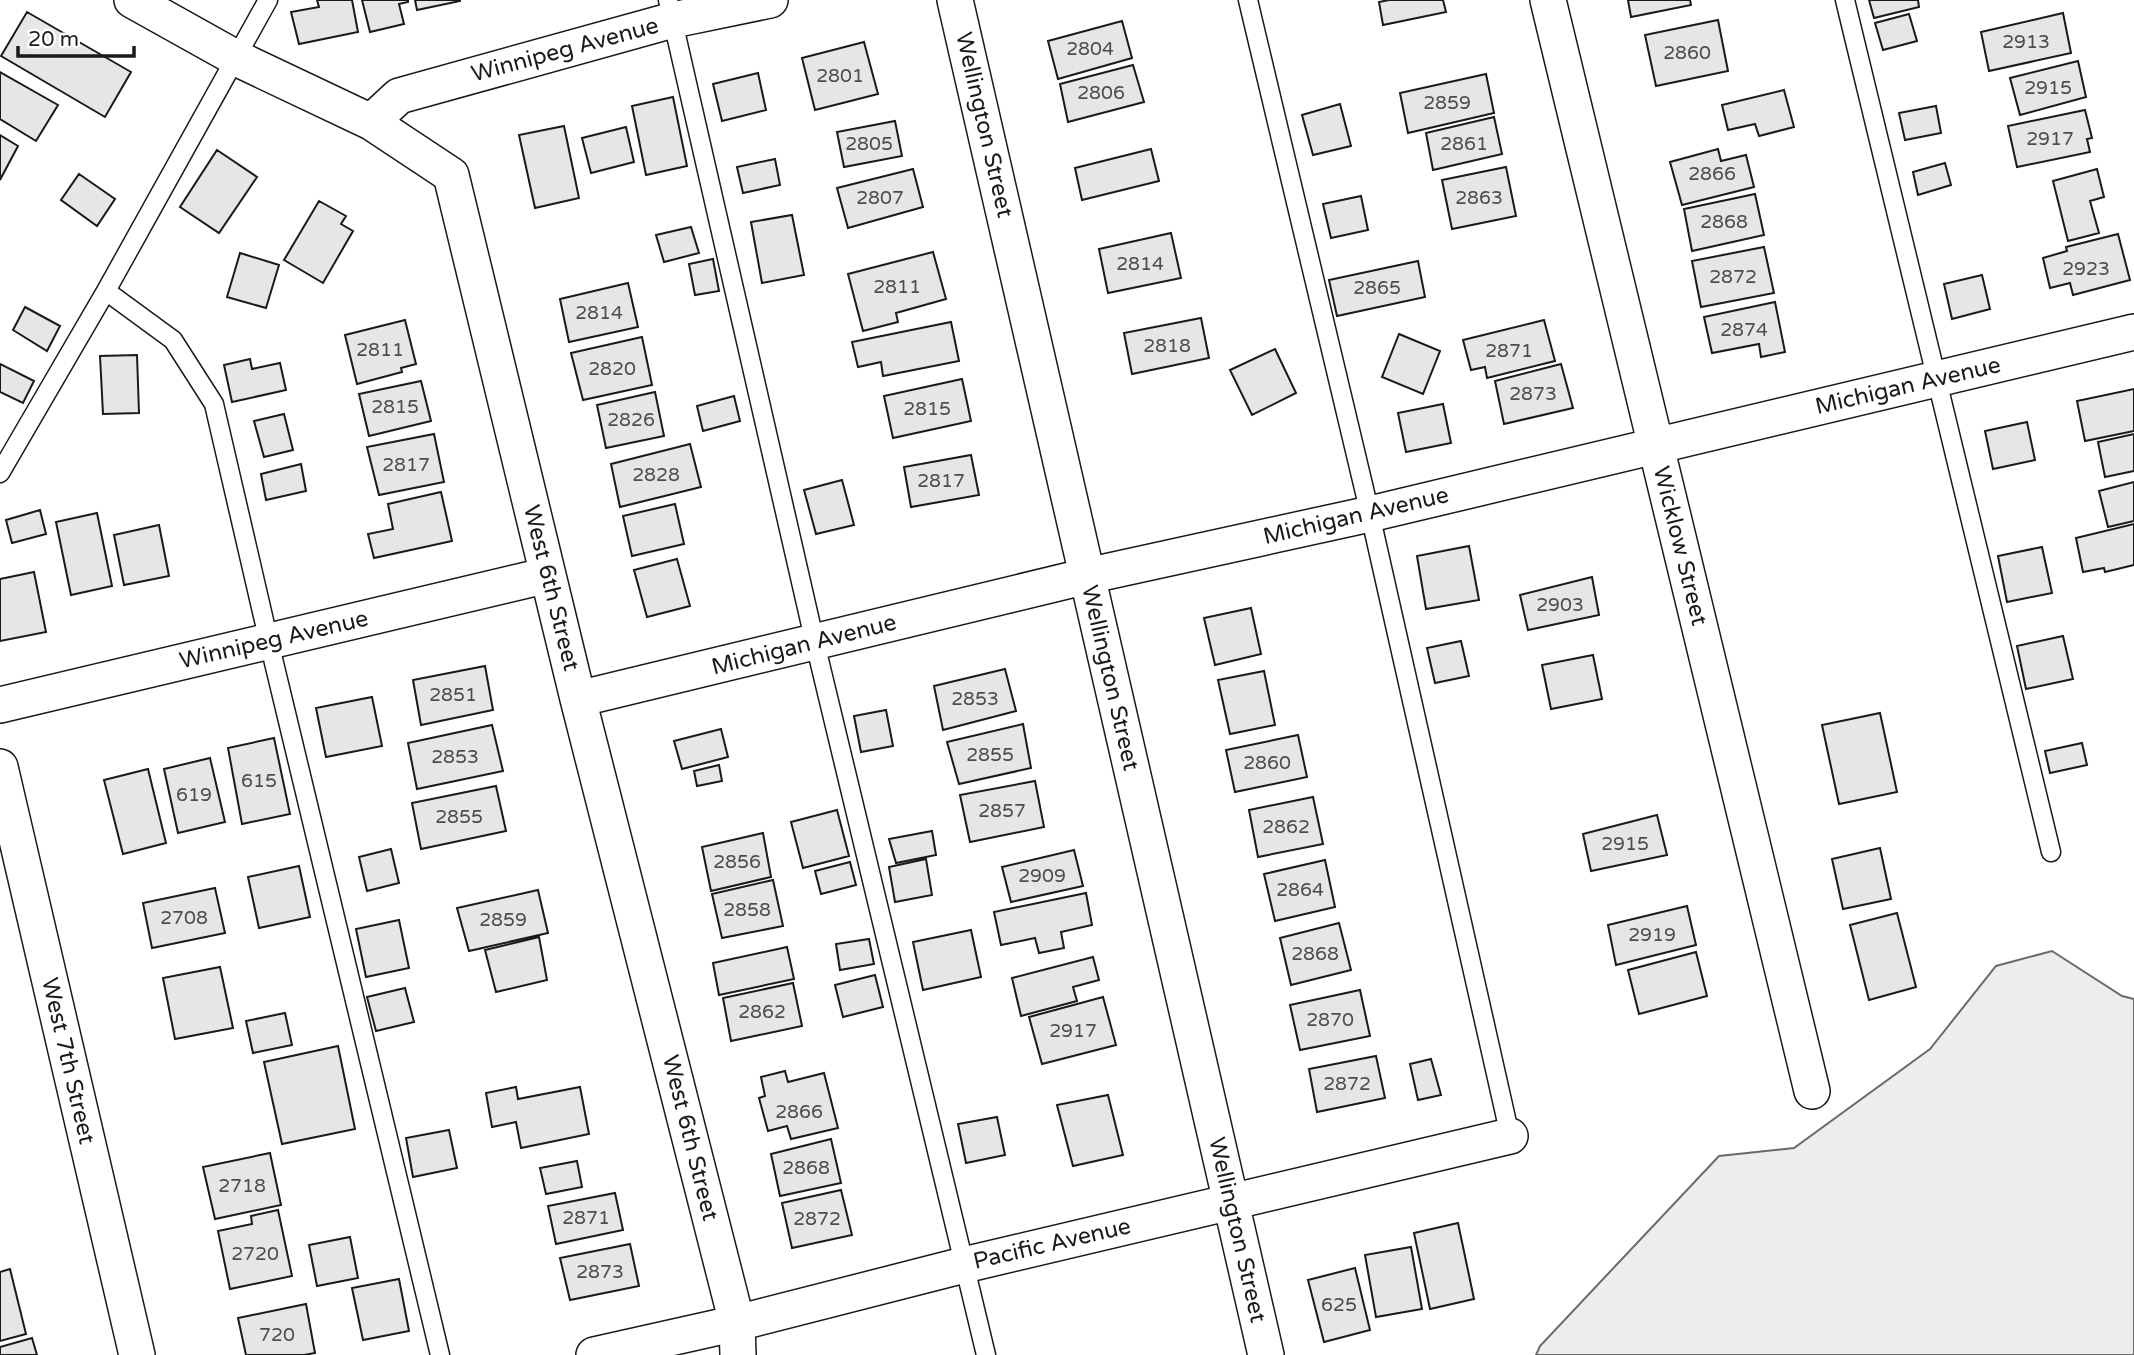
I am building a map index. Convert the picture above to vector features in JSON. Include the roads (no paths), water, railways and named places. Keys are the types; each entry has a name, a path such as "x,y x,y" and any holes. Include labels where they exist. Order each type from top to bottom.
{"street":[{"name":"West 6th Street","path":"132,0 236,58 371,122 451,175 578,699 738,1339"},
{"name":"Winnipeg Avenue","path":"371,122 399,96 670,10 770,0"},
{"name":"Wellington Street","path":"955,0 1266,1355"},
{"name":"Wicklow Street","path":"1548,0 1812,1091"},
{"name":"Michigan Avenue","path":"578,699 1087,576 1370,514 2134,332"},
{"name":"Winnipeg Avenue","path":"0,705 548,575"},
{"name":"West 7th Street","path":"0,767 137,1355"},
{"name":"Pacific Avenue","path":"594,1355 738,1339 964,1265 1510,1136"}],"lane":[{"path":"0,473 106,291 268,0"},
{"path":"1248,0 1370,514 1510,1136"},
{"path":"1845,0 2051,852"},
{"path":"670,10 815,643 986,1355"},
{"path":"106,291 173,340 214,404 268,642 440,1355"}]}
